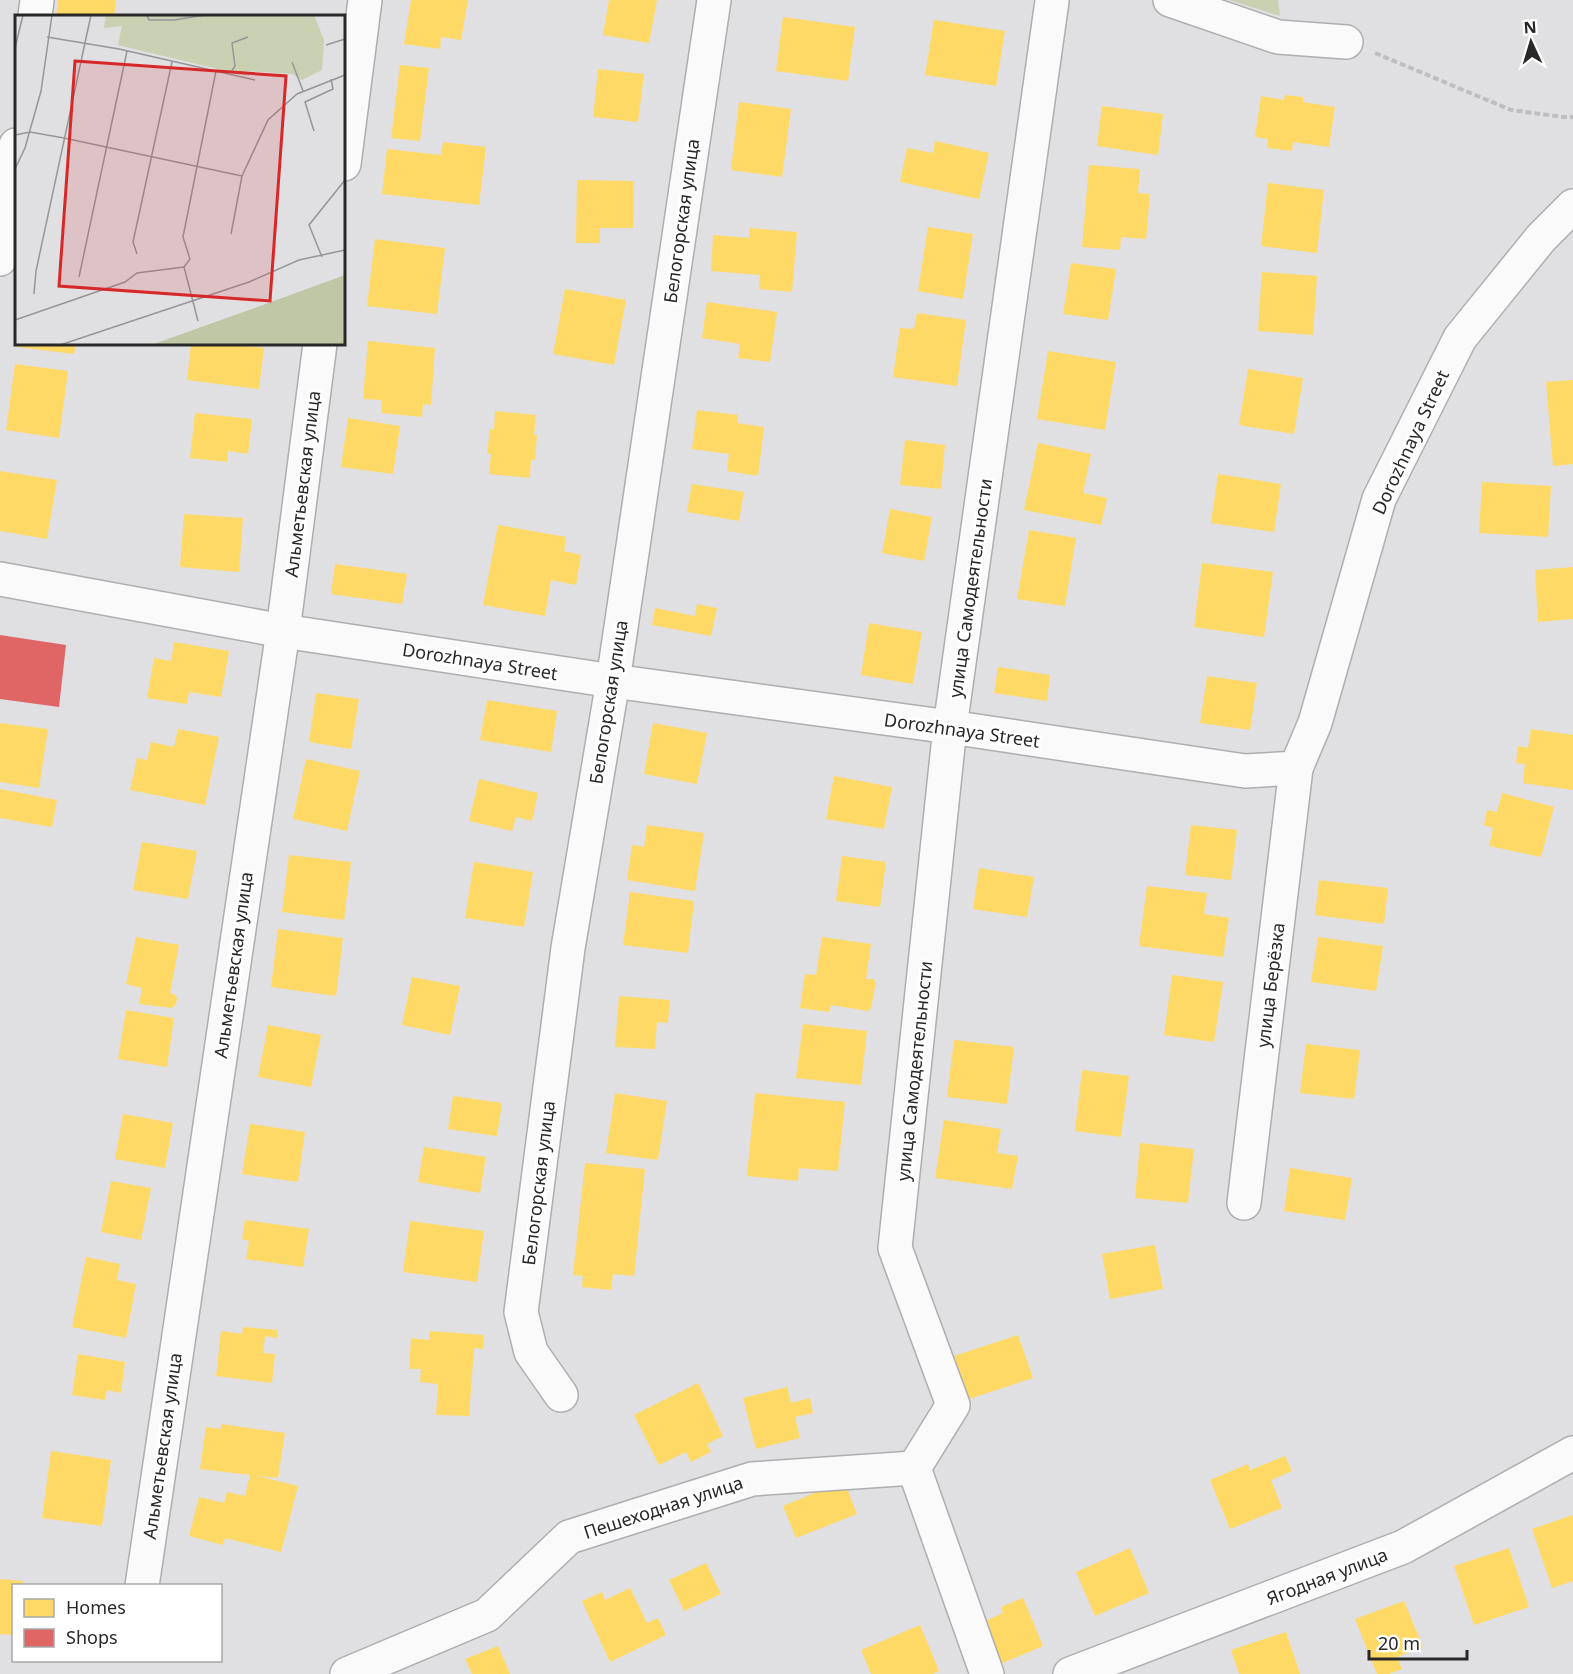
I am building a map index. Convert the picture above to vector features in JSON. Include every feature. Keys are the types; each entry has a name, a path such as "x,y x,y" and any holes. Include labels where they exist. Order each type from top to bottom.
{"street":[{"path":"35,15 37,0"},
{"path":"345,156 365,0"},
{"name":"Белогорская улица","path":"561,1395 531,1352 521,1312 568,948 613,681 714,0"},
{"name":"улица Самодеятельности","path":"914,1468 953,1405 895,1248 950,727 1053,0"},
{"path":"1170,0 1278,36 1346,42"},
{"path":"0,259 15,152"},
{"name":"Dorozhnaya Street","path":"0,579 283,631 613,681 950,727 1245,771 1296,768 1316,723 1379,499 1460,338 1541,238 1573,206"},
{"name":"Альметьевская улица","path":"142,1584 283,631 320,345"},
{"name":"улица Берёзка","path":"1244,1203 1296,768"},
{"name":"Ягодная улица","path":"1070,1674 1403,1547 1573,1453"},
{"path":"914,1468 987,1674"},
{"name":"Пешеходная улица","path":"347,1674 487,1615 569,1537 752,1479 914,1468"}],"path":[{"path":"1346,42 1511,110 1573,117"}],"green space":[{"path":"1229,0 1278,0 1280,16"}],"building: Homes":[{"path":"58,0 116,0 114,15 56,15"},
{"path":"411,0 468,0 461,40 441,37 440,49 404,44"},
{"path":"609,0 657,0 649,43 603,35"},
{"path":"783,17 855,27 848,81 776,71"},
{"path":"934,20 1005,31 996,86 925,75"},
{"path":"400,65 429,68 420,141 391,138"},
{"path":"598,69 644,74 638,122 593,117"},
{"path":"1285,95 1303,97 1303,102 1335,107 1329,147 1293,142 1292,151 1267,148 1268,139 1255,137 1261,96 1284,100"},
{"path":"739,102 791,109 782,177 731,170"},
{"path":"1102,106 1163,114 1158,155 1097,146"},
{"path":"935,141 989,153 979,199 900,182 907,148 933,153"},
{"path":"443,142 486,147 479,205 382,194 387,149 441,155"},
{"path":"1089,165 1140,169 1138,193 1150,194 1146,239 1121,237 1120,250 1082,247"},
{"path":"577,180 634,181 633,228 600,228 600,243 576,243"},
{"path":"1268,183 1324,190 1317,253 1261,246"},
{"path":"928,227 973,234 963,299 918,291"},
{"path":"750,228 797,232 792,292 759,289 760,275 711,271 713,235 749,238"},
{"path":"375,239 445,248 437,314 367,306"},
{"path":"1071,263 1116,269 1108,320 1063,314"},
{"path":"1262,272 1317,276 1313,335 1258,331"},
{"path":"565,289 626,300 614,365 553,354"},
{"path":"707,302 777,312 770,362 738,358 740,344 702,338"},
{"path":"917,313 966,320 957,386 893,377 900,328 914,329"},
{"path":"368,341 435,348 431,405 423,404 422,417 382,413 381,400 363,399"},
{"path":"18,345 76,345 74,354 17,347"},
{"path":"191,345 239,345 264,348 259,389 187,380"},
{"path":"1048,351 1116,362 1105,430 1037,419"},
{"path":"15,364 68,371 59,438 6,430"},
{"path":"1248,369 1303,378 1294,434 1239,425"},
{"path":"1573,380 1573,464 1553,466 1546,382"},
{"path":"697,410 738,415 737,423 764,427 758,476 727,471 729,454 692,449"},
{"path":"495,411 536,415 535,460 531,459 530,478 489,474 491,454 487,454 490,429 494,430"},
{"path":"195,413 252,419 248,454 228,451 227,462 190,458"},
{"path":"348,418 400,426 393,474 341,467"},
{"path":"905,440 945,445 941,489 900,485"},
{"path":"1038,443 1091,454 1083,493 1107,498 1101,525 1024,510"},
{"path":"0,471 57,480 47,539 0,531"},
{"path":"1218,474 1281,484 1274,532 1211,523"},
{"path":"1482,482 1551,486 1548,537 1479,533"},
{"path":"692,484 744,492 739,521 687,512"},
{"path":"890,509 932,517 924,561 882,553"},
{"path":"184,514 243,518 239,572 180,567"},
{"path":"498,525 566,537 564,551 581,555 576,585 551,580 545,616 483,605"},
{"path":"1029,530 1076,538 1065,606 1017,599"},
{"path":"1202,563 1273,572 1264,637 1194,627"},
{"path":"335,564 407,574 402,604 331,594"},
{"path":"1573,567 1573,619 1538,622 1535,570"},
{"path":"697,604 717,608 711,636 652,625 655,608 695,616"},
{"path":"869,623 922,632 913,684 861,675"},
{"path":"174,642 229,651 221,697 189,692 187,704 147,698 154,658 171,661"},
{"path":"998,667 1050,675 1047,701 994,693"},
{"path":"1207,676 1257,683 1250,730 1200,723"},
{"path":"316,693 359,699 351,749 309,742"},
{"path":"487,700 557,711 551,752 480,740"},
{"path":"0,723 48,729 39,788 0,782"},
{"path":"653,723 707,733 697,784 644,774"},
{"path":"178,729 219,737 205,805 130,790 137,758 147,760 151,742 174,747"},
{"path":"1531,729 1573,735 1573,790 1523,783 1525,764 1516,763 1518,746 1528,748"},
{"path":"306,759 360,771 347,831 293,819"},
{"path":"834,776 892,787 884,829 826,819"},
{"path":"479,779 538,793 532,821 516,817 512,831 469,821"},
{"path":"0,789 57,800 52,827 0,818"},
{"path":"1502,793 1554,807 1541,857 1489,846 1493,828 1484,825 1487,810 1497,812"},
{"path":"647,825 704,833 695,891 627,880 632,845 644,847"},
{"path":"1191,825 1237,830 1231,880 1185,875"},
{"path":"142,842 197,851 188,899 133,890"},
{"path":"289,855 351,862 344,920 282,912"},
{"path":"842,856 886,862 880,907 836,901"},
{"path":"474,862 533,872 524,927 465,918"},
{"path":"979,868 1034,877 1027,917 973,909"},
{"path":"1319,880 1388,888 1384,924 1315,915"},
{"path":"1147,886 1207,893 1204,914 1229,918 1223,957 1139,946"},
{"path":"630,892 694,901 688,953 623,945"},
{"path":"278,929 343,938 336,996 271,987"},
{"path":"136,937 179,945 170,993 177,998 172,1008 139,1004 142,988 126,984"},
{"path":"822,937 871,944 866,979 873,979 876,982 871,1008 868,1011 831,1005 829,1012 800,1008 805,974 816,975"},
{"path":"1318,937 1383,946 1376,991 1311,982"},
{"path":"1172,975 1223,982 1214,1042 1164,1035"},
{"path":"412,977 460,986 450,1035 402,1025"},
{"path":"619,996 670,1000 668,1023 657,1022 655,1049 615,1047"},
{"path":"126,1010 174,1018 167,1067 118,1059"},
{"path":"803,1024 867,1031 861,1085 796,1078"},
{"path":"268,1025 321,1035 311,1087 258,1077"},
{"path":"954,1040 1014,1047 1007,1104 947,1097"},
{"path":"1306,1044 1360,1050 1354,1099 1300,1093"},
{"path":"1082,1070 1129,1076 1121,1137 1075,1131"},
{"path":"615,1093 667,1101 658,1160 606,1153"},
{"path":"755,1093 845,1102 838,1171 799,1168 798,1181 747,1176"},
{"path":"453,1096 502,1103 497,1136 448,1129"},
{"path":"123,1114 173,1123 165,1168 115,1159"},
{"path":"944,1120 1001,1129 997,1153 1018,1156 1012,1189 935,1178"},
{"path":"250,1124 305,1132 298,1182 242,1174"},
{"path":"1140,1143 1194,1149 1188,1203 1135,1198"},
{"path":"424,1147 486,1157 480,1193 418,1182"},
{"path":"585,1163 645,1169 634,1276 613,1274 611,1290 582,1287 583,1276 573,1275"},
{"path":"1290,1168 1352,1178 1345,1220 1284,1211"},
{"path":"111,1181 151,1188 141,1240 101,1232"},
{"path":"245,1220 309,1229 303,1267 246,1259 249,1241 242,1239"},
{"path":"410,1221 484,1231 477,1282 403,1272"},
{"path":"1155,1245 1163,1289 1110,1299 1102,1254"},
{"path":"86,1257 120,1264 117,1280 136,1284 126,1338 72,1327"},
{"path":"243,1327 278,1330 277,1338 265,1336 263,1353 275,1354 272,1383 216,1376 221,1331 242,1334"},
{"path":"430,1331 484,1335 483,1349 474,1348 469,1416 436,1415 438,1384 420,1382 421,1369 409,1369 411,1338 429,1340"},
{"path":"1018,1335 1033,1378 969,1399 954,1356"},
{"path":"78,1354 125,1362 121,1393 107,1390 105,1400 72,1395"},
{"path":"698,1383 723,1436 707,1444 711,1452 691,1462 686,1452 659,1465 634,1415"},
{"path":"787,1387 791,1403 810,1398 813,1413 795,1417 800,1438 756,1449 743,1398"},
{"path":"221,1424 285,1433 278,1478 257,1476 298,1486 281,1552 225,1538 223,1545 189,1536 199,1497 224,1503 227,1492 245,1496 250,1475 200,1469 206,1427 221,1429"},
{"path":"51,1451 111,1460 102,1526 42,1518"},
{"path":"1285,1456 1292,1471 1271,1480 1282,1508 1230,1529 1210,1480 1248,1464 1250,1470"},
{"path":"844,1481 857,1514 796,1538 783,1506"},
{"path":"1573,1515 1573,1581 1552,1588 1532,1529"},
{"path":"1130,1548 1149,1593 1095,1616 1076,1572"},
{"path":"1509,1548 1529,1607 1474,1625 1454,1566"},
{"path":"706,1563 721,1594 684,1611 669,1580"},
{"path":"0,1579 23,1581 23,1584 12,1584 12,1635 0,1634"},
{"path":"630,1588 647,1623 658,1618 666,1635 610,1662 582,1601 602,1592 605,1600"},
{"path":"1023,1598 1043,1646 998,1665 981,1623 1003,1613 1001,1607"},
{"path":"1404,1601 1423,1647 1397,1657 1402,1669 1389,1674 1377,1674 1355,1619"},
{"path":"920,1625 939,1671 933,1674 871,1674 861,1650"},
{"path":"1286,1632 1300,1674 1239,1674 1231,1650"},
{"path":"498,1646 510,1674 472,1674 465,1659"}],"building: Shops":[{"path":"0,635 66,645 59,707 0,699"}]}
